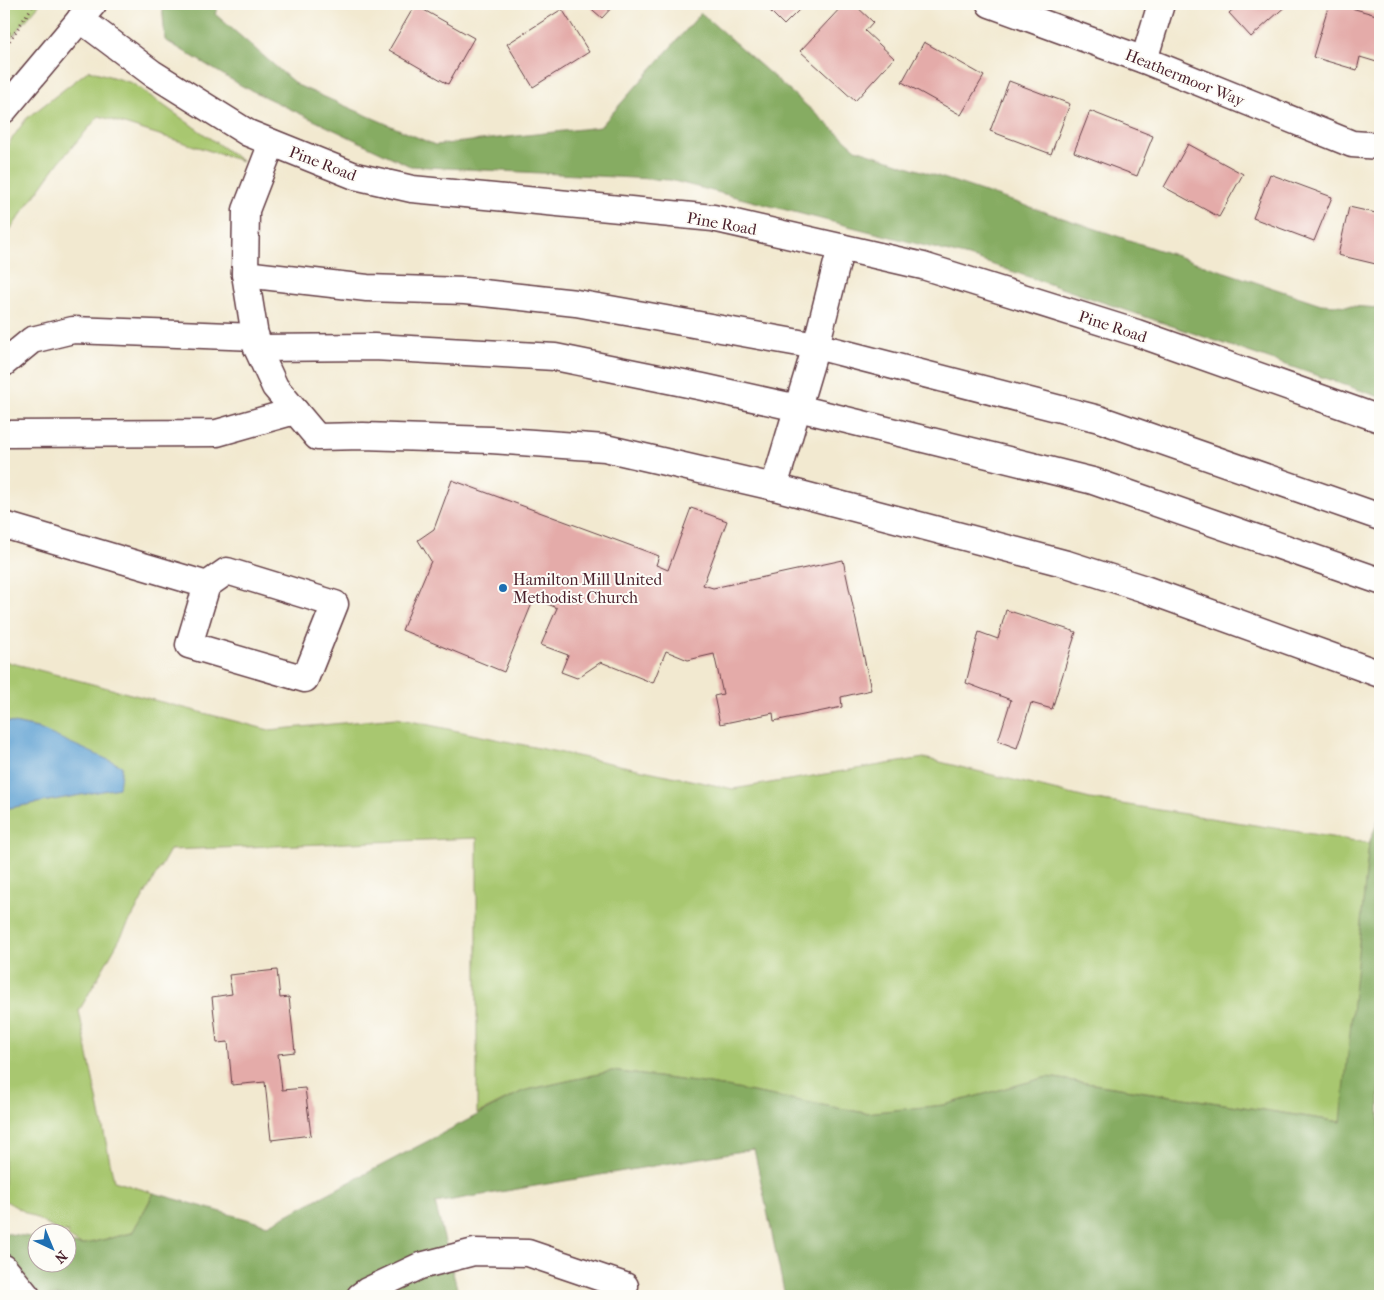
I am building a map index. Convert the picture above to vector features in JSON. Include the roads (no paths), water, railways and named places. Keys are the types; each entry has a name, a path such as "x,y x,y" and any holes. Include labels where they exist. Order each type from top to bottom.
{"street":[{"name":"Heathermoor Way","path":"990,4 1144,60 1352,144 1380,146"},
{"path":"1144,60 1162,4"},
{"path":"4,110 86,11"},
{"name":"Pine Road","path":"86,11 152,73 248,133 354,176 412,189 713,218 923,266 1136,333 1380,419"},
{"path":"272,143 246,210 245,274 256,343 275,387 317,437 363,436 491,440 605,448 774,488 1066,564 1142,588 1380,674"},
{"path":"774,488 816,346 841,247"},
{"path":"245,274 367,288 465,291 576,303 816,346 1099,419 1380,517"},
{"path":"4,363 32,340 73,330 256,343 374,347 556,357 798,408 1093,481 1380,581"},
{"path":"4,434 217,433 295,411"},
{"path":"4,525 207,585"},
{"path":"227,571 335,604 306,679 189,645 207,585 227,571"},
{"path":"360,1296 420,1266 474,1252 528,1253 625,1286"},
{"path":"4,1268 27,1296"}],"water":[{"path":"4,721 37,728 122,766 119,788 4,809"}],"place":[{"name":"Hamilton Mill United Methodist Church","path":"503,588"}]}
